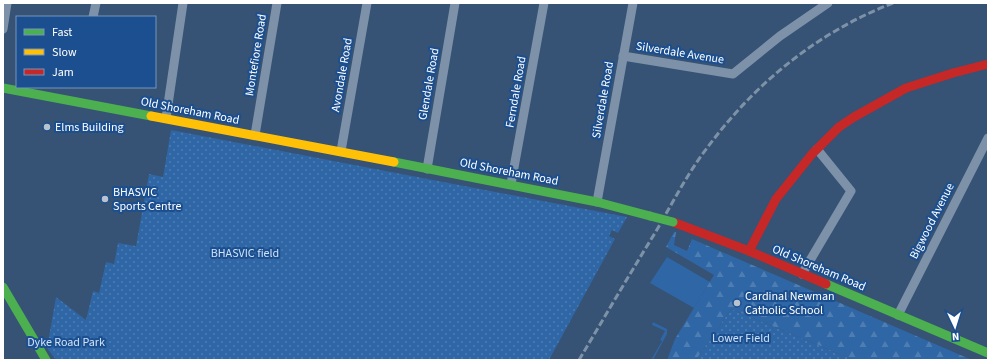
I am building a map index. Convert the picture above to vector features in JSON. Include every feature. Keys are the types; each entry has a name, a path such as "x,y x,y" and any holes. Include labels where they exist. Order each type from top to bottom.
{"main road":[{"path":"749,251 776,198 812,154 839,128 854,117 906,88 988,64"},
{"name":"Old Shoreham Road","path":"3,88 511,184 597,202 673,222 749,251 988,353"},
{"path":"3,287 46,360"}],"street":[{"path":"3,29 7,3"},
{"path":"93,16 96,3"},
{"path":"166,118 183,3"},
{"name":"Montefiore Road","path":"255,136 277,3"},
{"name":"Avondale Road","path":"341,151 367,3"},
{"name":"Glendale Road","path":"427,169 455,3"},
{"name":"Ferndale Road","path":"511,184 544,3"},
{"name":"Silverdale Road","path":"597,202 633,3"},
{"name":"Silverdale Avenue","path":"623,56 733,74 780,36 828,3"},
{"name":"Bigwood Avenue","path":"898,315 988,138"},
{"path":"802,274 851,191 817,150"}],"green space":[{"name":"BHASVIC field","path":"171,130 627,217 618,233 612,230 609,236 615,239 549,360 56,360 47,348 56,297 86,320 93,291 99,293 106,262 114,264 118,243 136,246 149,174 163,177"},
{"path":"674,232 676,232 674,245 687,251 692,239 972,360 854,360 731,309 696,360 667,360 675,339 714,275 666,247"},
{"path":"667,257 710,282 694,308 650,283"},
{"name":"Lower Field","path":"731,309 854,360 696,360"},
{"path":"653,322 667,329 667,334 653,360 651,360 662,341 660,340 665,331 652,325"}],"railway":[{"path":"579,360 686,179 707,148 726,124 767,81 814,44 865,15 893,3"}],"traffic: fast":[{"path":"3,88 151,116"},
{"path":"394,162 597,202 650,216"},
{"path":"650,216 673,222"},
{"path":"826,284 988,353"},
{"path":"3,287 46,360"}],"traffic: slow":[{"path":"151,116 394,162"}],"traffic: jam":[{"path":"749,251 776,199 812,154 839,127 906,88 988,64"},
{"path":"673,222 749,251 826,284"}],"place":[{"name":"Elms Building","path":"47,127"},
{"name":"BHASVIC Sports Centre","path":"105,199"},
{"name":"Cardinal Newman Catholic School","path":"737,303"}],"park label":[{"name":"Dyke Road Park","path":"66,342"}]}
